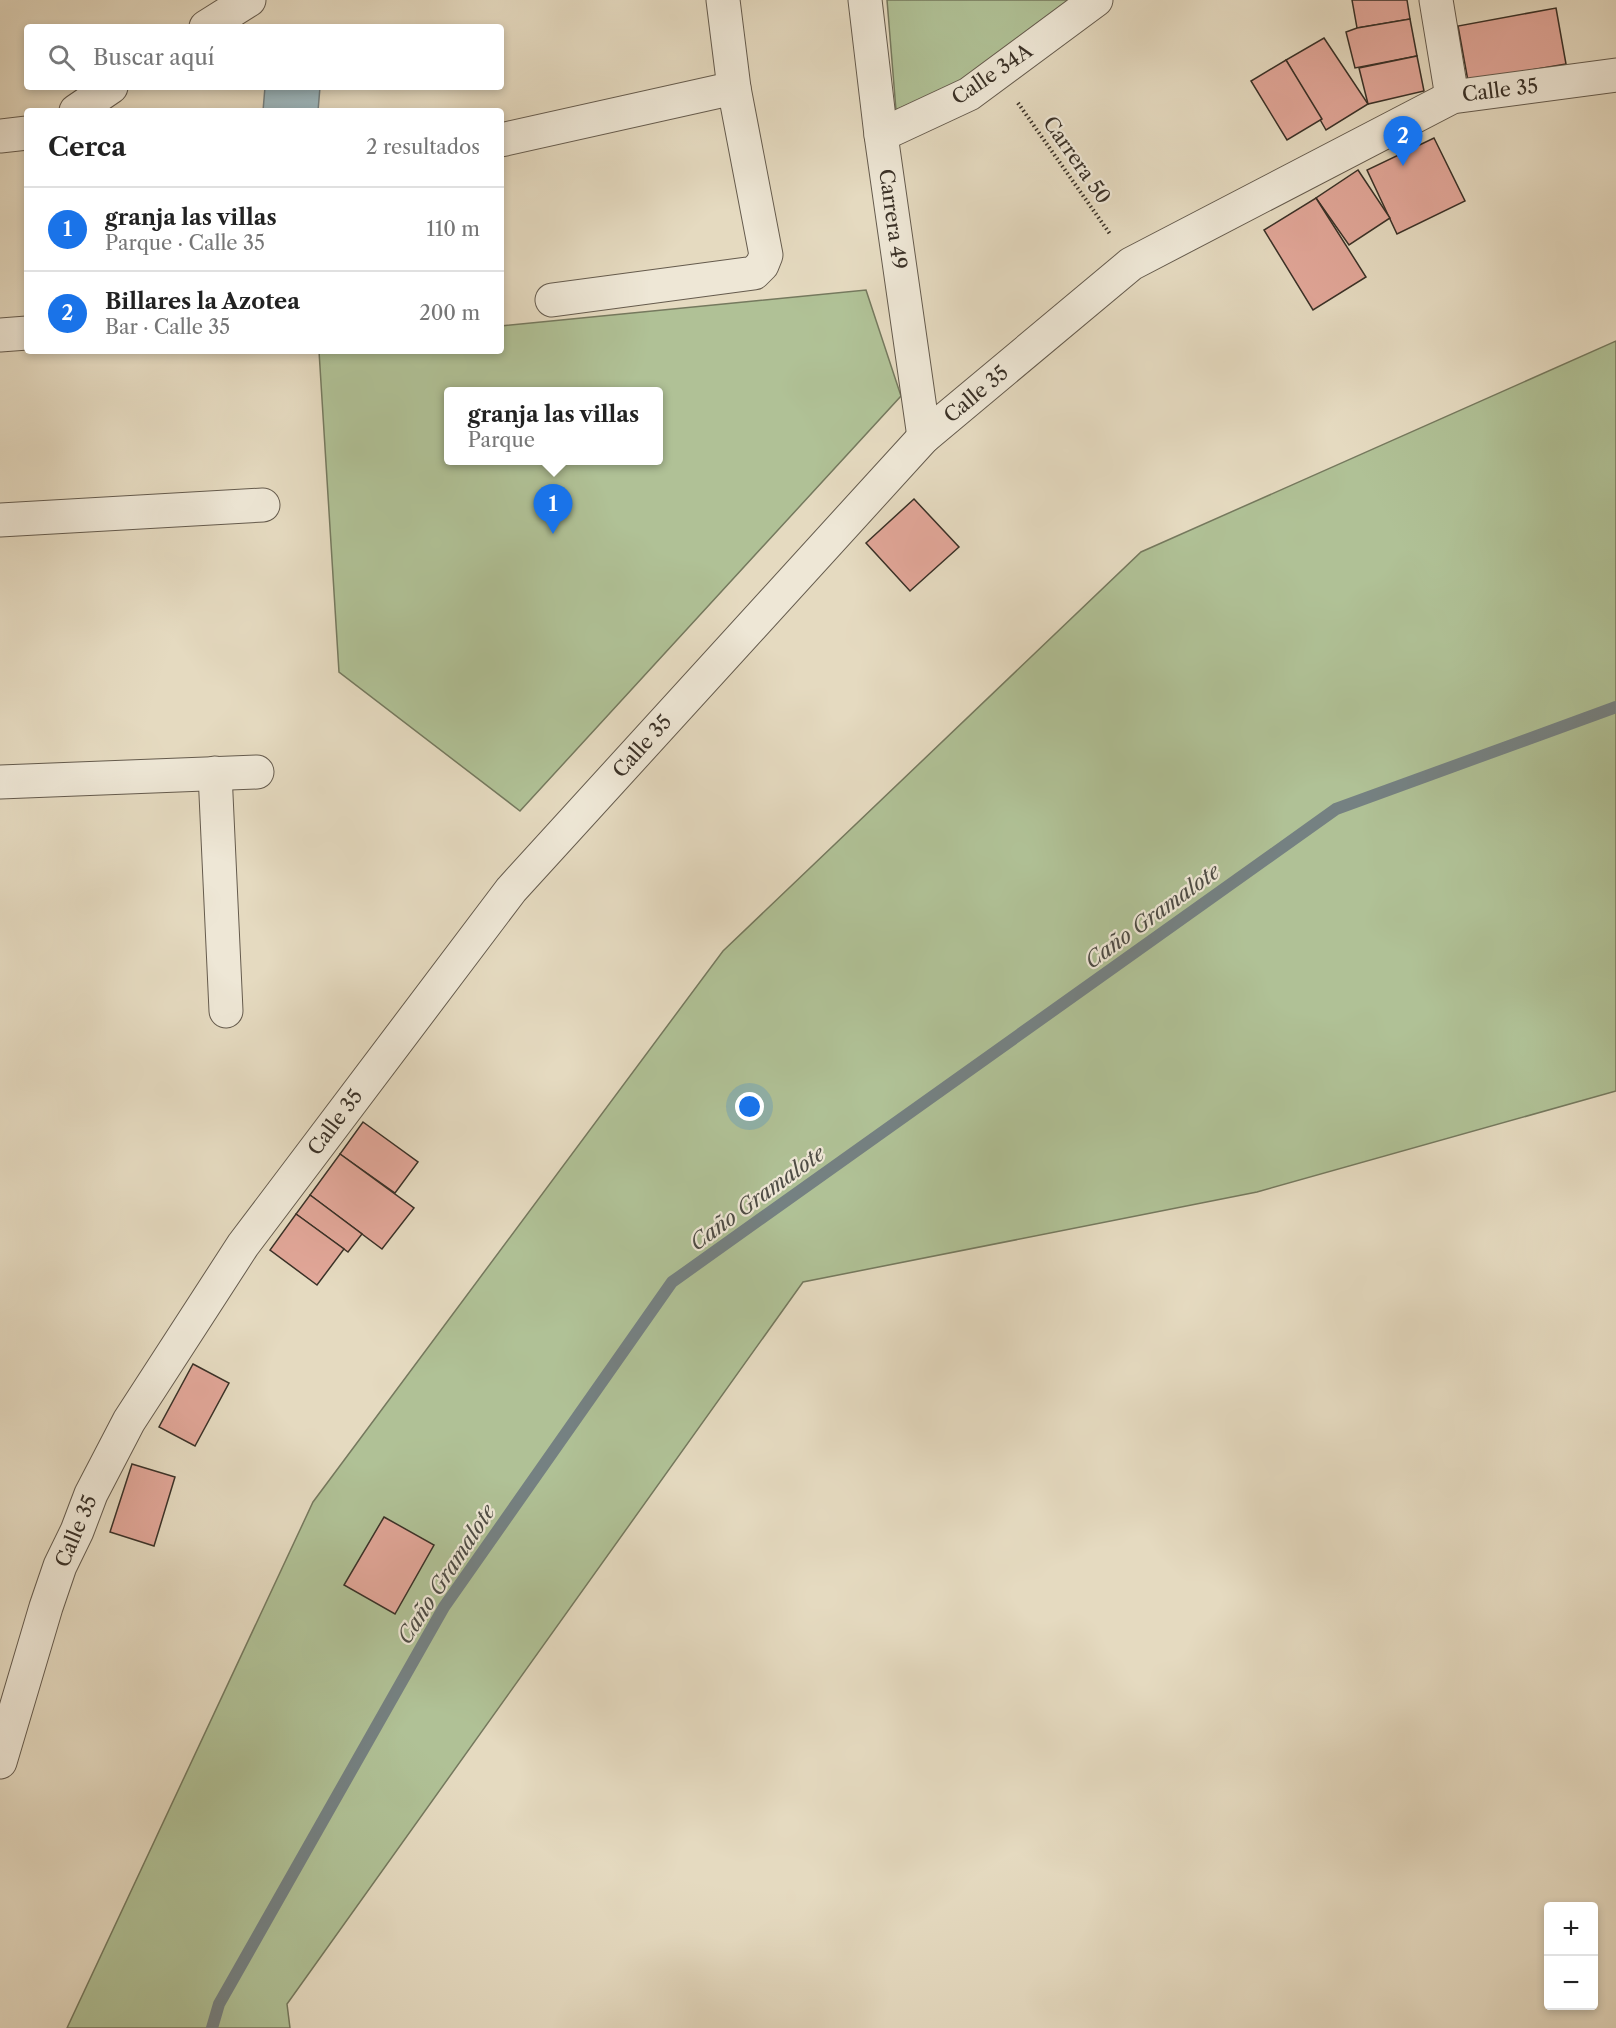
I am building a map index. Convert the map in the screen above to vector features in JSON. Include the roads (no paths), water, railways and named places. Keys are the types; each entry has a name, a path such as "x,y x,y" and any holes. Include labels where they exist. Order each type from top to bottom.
{"street":[{"path":"211,24 249,0"},
{"path":"552,300 754,273 762,265 766,255 734,88 723,0"},
{"name":"Carrera 49","path":"866,0 881,135 924,437"},
{"name":"Calle 34A","path":"881,135 969,94 1096,0"},
{"path":"1436,0 1452,97"},
{"name":"Calle 35","path":"0,1762 46,1606 60,1566 92,1494 129,1421 243,1245 511,890 924,437 1131,264 1452,97 1616,75"},
{"path":"504,139 734,88"},
{"path":"80,108 107,90"},
{"path":"0,136 24,133"},
{"path":"0,335 24,333"},
{"path":"0,520 262,505"},
{"path":"0,782 257,772"},
{"path":"215,773 226,1011"}],"water":[{"path":"265,90 320,90 318,108 263,108"}],"waterway":[{"name":"Caño Gramalote","path":"212,2028 219,2004 444,1607 672,1282 1336,809 1616,707"}],"place":[{"name":"Billares la Azotea","path":"1403,166"},
{"name":"granja las villas","path":"553,534"}]}
